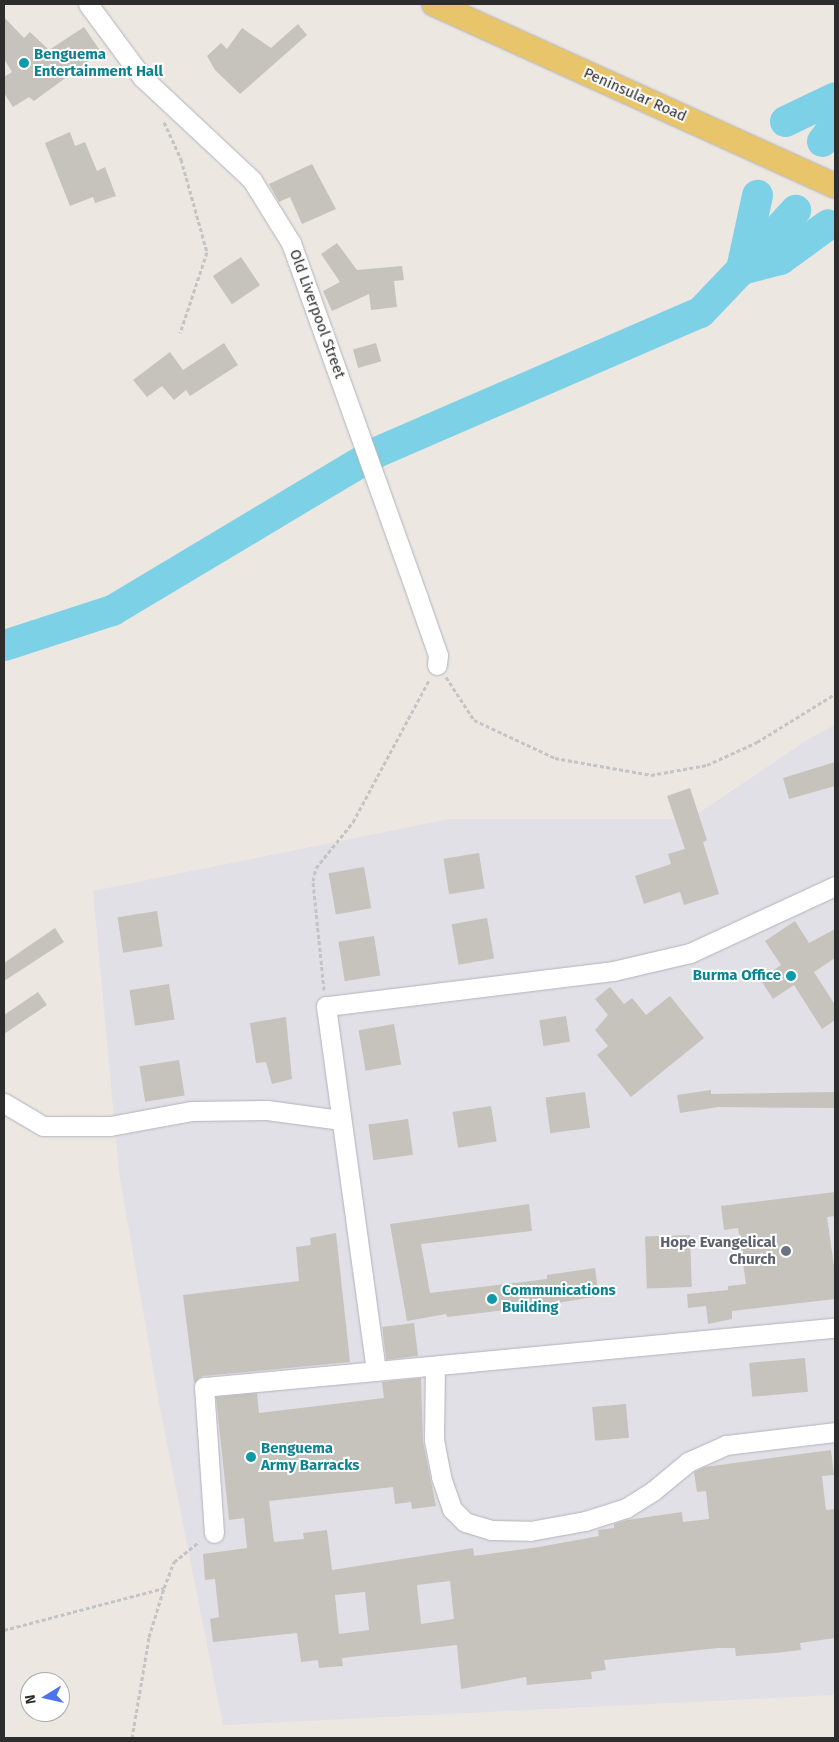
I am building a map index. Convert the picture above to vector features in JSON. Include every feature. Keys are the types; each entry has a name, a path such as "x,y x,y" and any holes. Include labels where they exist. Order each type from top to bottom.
{"main road":[{"name":"Peninsular Road","path":"434,4 835,186"}],"street":[{"name":"Old Liverpool Street","path":"88,4 142,77 238,166 274,213 307,280 357,428 438,655 438,665"},
{"path":"376,1371 326,1006 613,972 690,953 835,886"},
{"path":"4,1103 43,1126 110,1126 191,1111 267,1110 341,1120"},
{"path":"214,1533 204,1387 835,1328"},
{"path":"435,1366 434,1440 441,1477 452,1509 465,1522 491,1530 530,1531 585,1521 626,1508 653,1491 688,1462 726,1446 835,1432"}],"path":[{"path":"162,118 181,159 207,252 180,333"},
{"path":"326,1006 313,881 316,868 353,822 438,665 474,720 555,758 651,775 707,765 757,742 835,694"},
{"path":"132,1738 149,1637 174,1562 187,1549 214,1533"},
{"path":"4,1630 164,1588"}],"shaded area":[{"path":"835,725 835,1695 223,1725 159,1403 119,1172 93,891 449,819 690,819 810,738"}],"building":[{"name":"Benguema Entertainment Hall","path":"4,17 24,38 30,32 49,50 84,27 101,52 34,101 29,97 13,107 4,93 4,77 12,72 4,59"},
{"path":"298,24 307,35 240,94 215,70 207,56 221,43 227,49 242,28 271,48"},
{"path":"70,132 75,146 85,142 97,171 105,167 116,196 95,203 93,197 70,206 45,143"},
{"path":"312,164 336,209 302,224 290,197 279,202 269,184"},
{"path":"337,243 357,270 402,266 404,280 394,281 397,307 371,310 369,294 332,311 323,291 340,282 321,254"},
{"path":"241,257 260,285 232,304 213,276"},
{"path":"224,343 238,365 190,396 186,390 174,400 162,386 147,397 133,380 170,352 183,370"},
{"path":"376,343 381,361 358,368 353,350"},
{"path":"835,762 835,786 789,799 783,778"},
{"path":"690,788 707,840 703,842 719,894 684,905 680,892 644,904 635,876 671,864 668,854 685,849 667,796"},
{"path":"479,853 485,889 449,894 443,859"},
{"path":"364,867 371,908 336,915 329,873"},
{"path":"157,911 163,947 123,953 117,917"},
{"path":"487,918 494,958 459,965 452,924"},
{"name":"Burma Office","path":"795,921 809,943 835,929 835,958 814,972 835,1005 835,1020 822,1029 794,985 773,999 760,979 781,965 765,941"},
{"path":"55,928 64,942 4,981 4,963"},
{"path":"374,936 380,976 345,981 338,942"},
{"path":"169,984 175,1020 135,1026 129,990"},
{"path":"610,987 624,1004 632,998 646,1015 670,996 704,1038 631,1097 597,1055 608,1046 595,1030 608,1015 595,999"},
{"path":"38,992 47,1005 4,1034 4,1015"},
{"path":"566,1016 570,1042 543,1046 539,1020"},
{"path":"286,1017 292,1079 272,1084 266,1062 256,1063 250,1023"},
{"path":"394,1024 401,1064 366,1071 359,1030"},
{"path":"179,1060 185,1096 145,1102 139,1066"},
{"path":"711,1090 711,1094 835,1092 835,1108 718,1107 680,1113 677,1095"},
{"path":"585,1092 590,1128 550,1133 545,1098"},
{"path":"491,1106 497,1142 458,1148 452,1112"},
{"path":"408,1119 413,1155 373,1160 368,1125"},
{"path":"835,1192 835,1216 827,1217 835,1273 835,1299 732,1311 732,1319 708,1324 706,1306 688,1308 687,1294 728,1290 728,1286 746,1284 738,1228 724,1230 721,1206"},
{"path":"529,1204 532,1231 421,1244 430,1293 547,1279 547,1275 595,1268 599,1296 540,1306 447,1317 446,1314 407,1321 390,1224"},
{"path":"336,1233 350,1362 203,1376 194,1383 183,1295 299,1281 296,1247 311,1245 310,1238"},
{"path":"690,1235 692,1287 647,1289 645,1237"},
{"path":"414,1323 418,1356 386,1360 382,1327"},
{"path":"805,1358 808,1392 752,1397 749,1363"},
{"path":"421,1378 423,1442 436,1506 412,1509 411,1502 395,1504 393,1487 269,1501 274,1542 304,1539 303,1533 327,1530 332,1570 473,1548 474,1556 539,1547 599,1536 598,1530 614,1528 614,1524 627,1520 682,1512 683,1522 709,1519 706,1491 697,1492 694,1472 705,1467 831,1450 834,1475 822,1476 826,1510 835,1509 835,1638 800,1643 801,1650 774,1653 736,1656 735,1648 718,1648 604,1660 606,1670 591,1672 592,1679 527,1685 526,1677 461,1689 457,1645 342,1658 343,1666 319,1668 318,1660 301,1662 297,1633 213,1642 210,1619 219,1617 215,1579 205,1580 203,1554 247,1548 244,1518 229,1520 216,1397 257,1393 259,1413 384,1398 382,1382","holes":["450,1581 454,1619 421,1624 417,1585","365,1592 369,1630 339,1634 335,1595"]},
{"path":"626,1404 629,1438 595,1441 592,1407"}],"waterway":[{"path":"785,121 835,97"},
{"path":"822,141 835,124"},
{"path":"4,645 112,610 376,452 700,312 741,269 757,195"},
{"path":"742,268 795,210"},
{"path":"741,269 780,259 828,224"}],"place":[{"name":"Benguema Entertainment Hall","path":"24,63"},
{"name":"Burma Office","path":"791,976"},
{"name":"Hope Evangelical Church","path":"786,1251"},
{"name":"Communications Building","path":"492,1299"},
{"name":"Benguema Army Barracks","path":"251,1457"}]}
